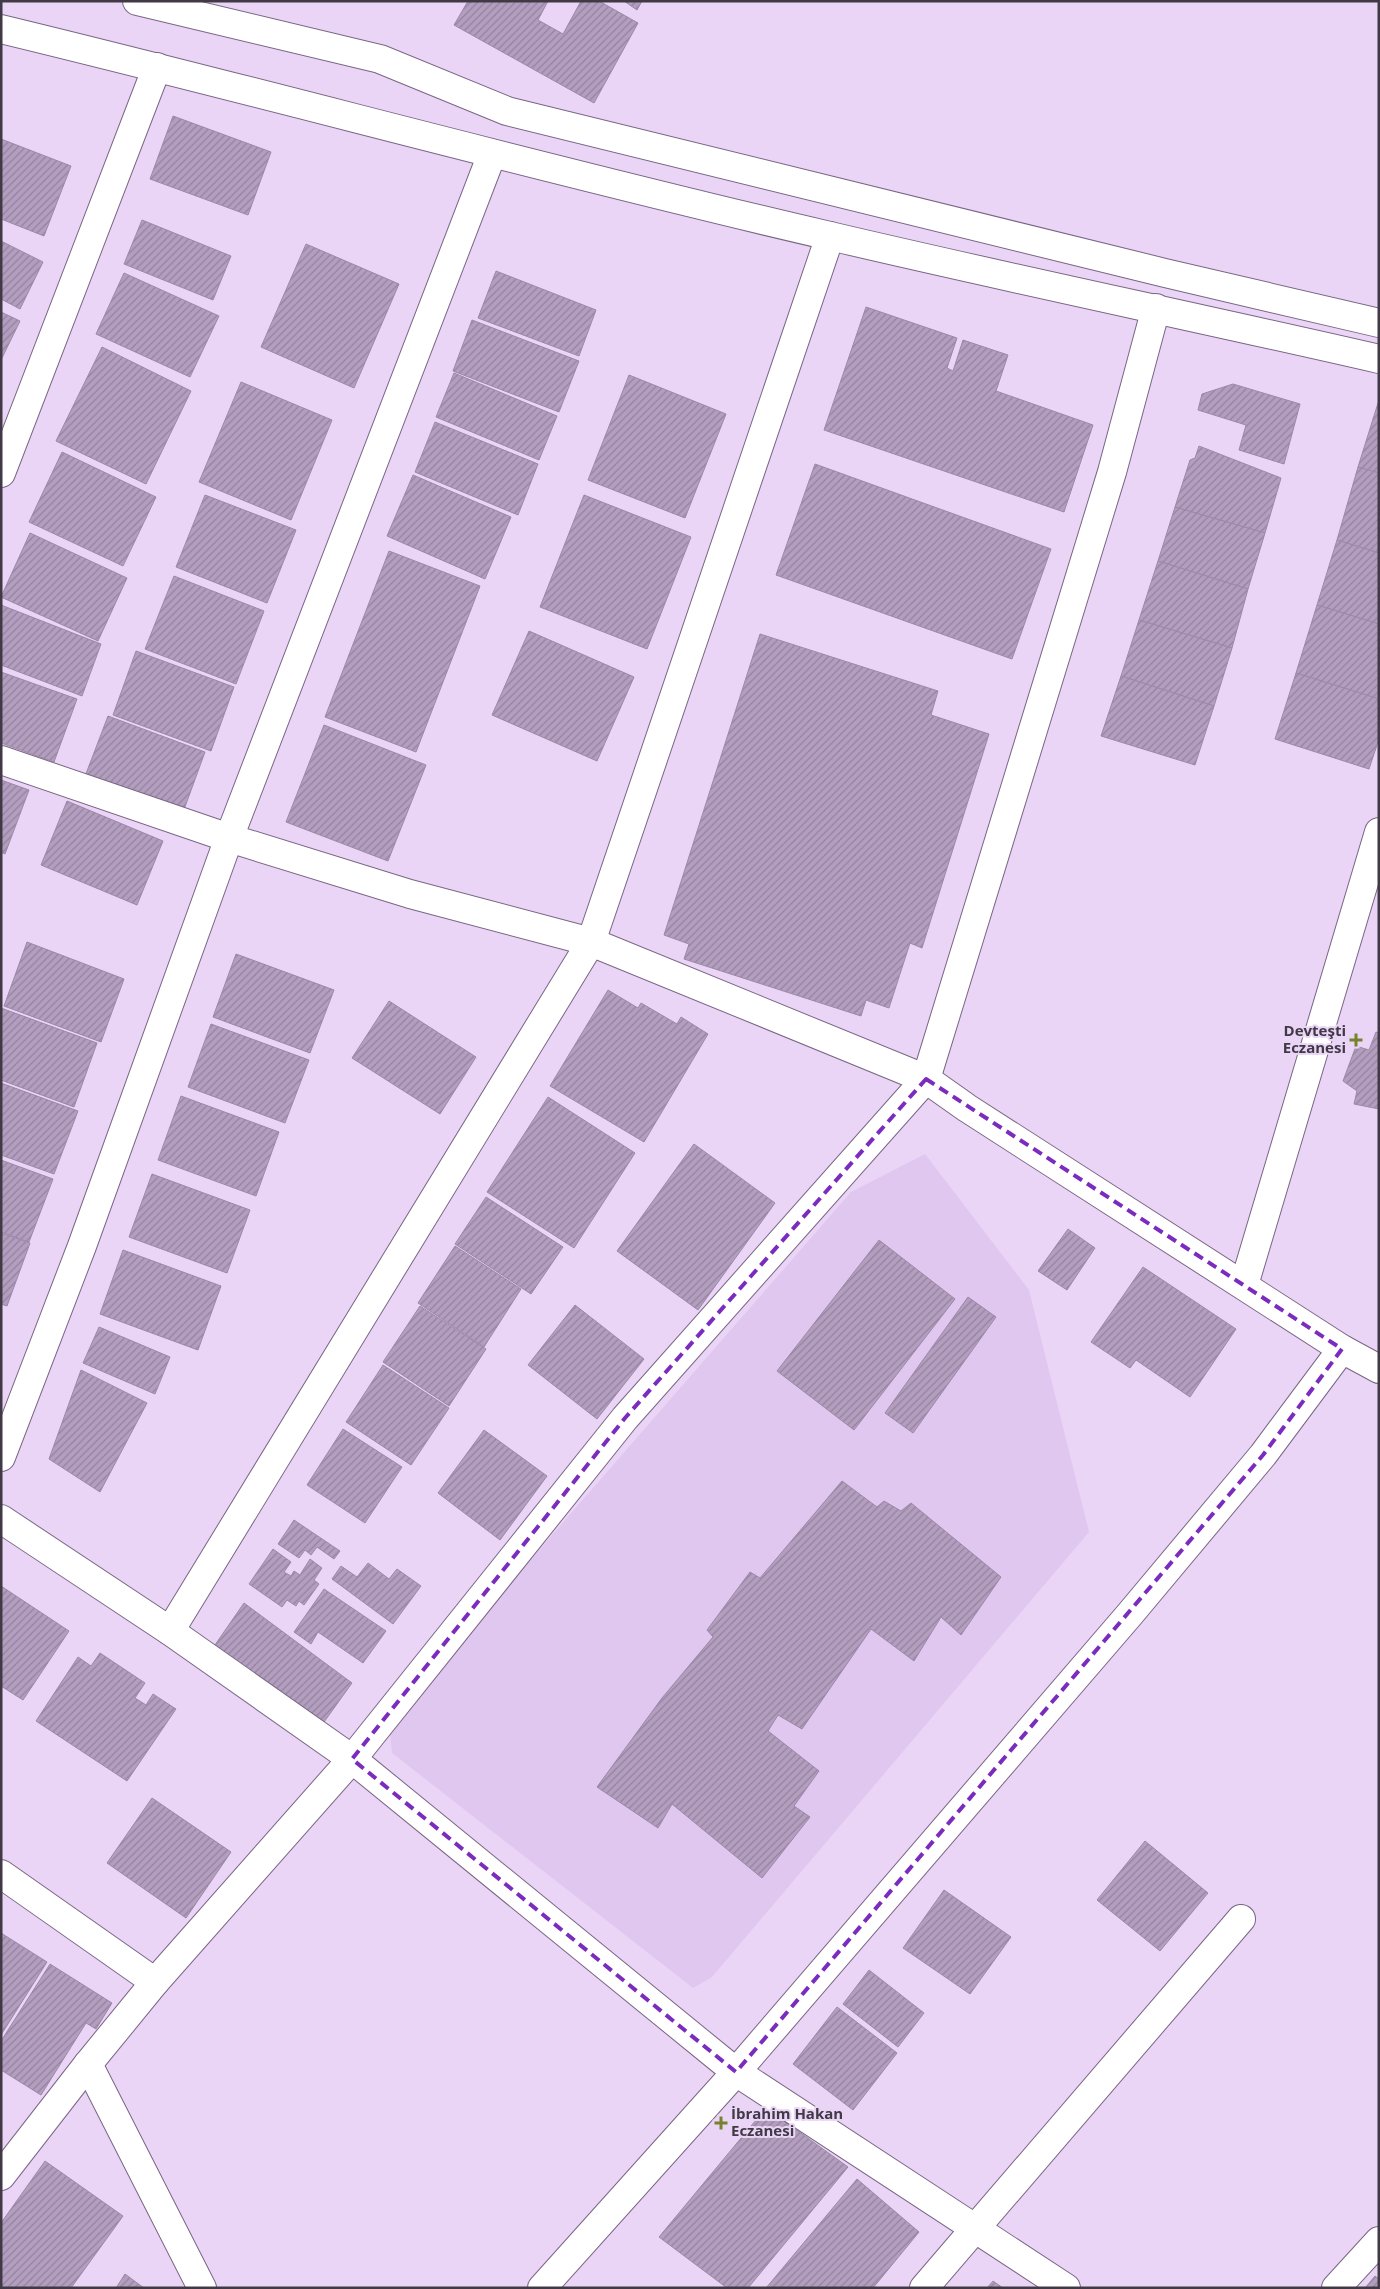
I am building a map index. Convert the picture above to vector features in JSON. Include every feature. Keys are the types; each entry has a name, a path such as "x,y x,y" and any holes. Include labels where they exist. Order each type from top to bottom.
{"street":[{"path":"137,1 380,59 507,110 1165,273 1379,323"},
{"path":"1,29 157,67 492,154 830,236 1379,359"},
{"path":"1,473 157,67"},
{"path":"1,1457 82,1246 229,838 492,154"},
{"path":"170,1631 591,942 830,236"},
{"path":"1,2176 88,2064 156,1982 352,1759 625,1418 926,1079 1112,472 1156,308"},
{"path":"1,760 229,838 410,894 591,942 926,1079 967,1108 1342,1349 1379,1369"},
{"path":"1244,1285 1379,832"},
{"path":"542,2288 736,2072 1263,1456 1342,1349"},
{"path":"1,1519 170,1631 352,1759 736,2072 1066,2288"},
{"path":"1,1874 156,1982"},
{"path":"924,2288 973,2228 1241,1920"},
{"path":"88,2064 202,2288"},
{"path":"1336,2288 1374,2254"}],"highlighted area":[{"path":"926,1079 1342,1349 1263,1455 736,2072 352,1759 625,1418"}],"shaded area":[{"path":"925,1154 1029,1290 1089,1532 712,1977 693,1988 392,1753 389,1722 851,1192"}],"building":[{"path":"468,1 548,1 538,20 563,34 581,1 599,1 638,23 594,103 454,25"},
{"path":"624,1 642,1 637,10"},
{"path":"173,116 271,152 248,215 150,179"},
{"path":"1,139 71,166 44,236 1,219"},
{"path":"142,220 231,256 213,300 124,264"},
{"path":"1,241 43,262 20,309 1,299"},
{"path":"306,244 399,284 354,388 261,347"},
{"path":"496,271 596,310 579,356 478,318"},
{"path":"124,273 219,316 190,377 96,334"},
{"path":"866,307 957,338 947,368 953,371 963,340 1008,355 996,391 1093,425 1064,512 824,430"},
{"path":"1,312 20,321 1,360"},
{"path":"472,320 579,361 559,412 453,371"},
{"path":"102,347 191,391 146,484 56,441"},
{"path":"454,373 557,416 539,460 436,417"},
{"path":"629,375 726,414 685,518 588,480"},
{"path":"241,382 332,420 291,520 199,482"},
{"path":"1233,384 1300,404 1284,464 1239,450 1246,425 1198,410 1202,394"},
{"path":"1379,403 1379,473 1358,467"},
{"path":"435,422 538,464 518,515 415,472"},
{"path":"1199,446 1281,478 1265,533 1175,507 1190,460 1195,458"},
{"path":"62,452 156,497 123,566 29,522"},
{"path":"815,464 1051,549 1012,659 776,575"},
{"path":"1358,467 1379,473 1379,553 1337,540"},
{"path":"413,475 511,517 485,579 387,536"},
{"path":"205,495 296,530 267,603 176,567"},
{"path":"584,495 691,537 647,649 540,607"},
{"path":"1175,507 1265,533 1248,589 1158,561"},
{"path":"30,533 127,578 98,641 1,597"},
{"path":"1337,540 1379,553 1379,624 1317,605"},
{"path":"389,551 480,586 416,752 325,717"},
{"path":"1158,561 1248,589 1232,648 1139,620"},
{"path":"174,576 264,611 236,684 145,649"},
{"path":"1,605 101,644 82,696 1,665"},
{"path":"1317,605 1379,624 1379,699 1296,673"},
{"path":"1139,620 1232,648 1214,706 1121,676"},
{"path":"529,631 634,677 597,761 492,715"},
{"path":"760,634 938,691 931,715 989,734 922,948 910,943 889,1008 866,1000 861,1016 684,959 689,944 664,935"},
{"path":"136,651 234,687 211,751 113,715"},
{"path":"1,672 77,699 54,762 1,743"},
{"path":"1296,673 1379,699 1379,739 1369,769 1275,739"},
{"path":"1121,676 1214,706 1195,765 1101,736"},
{"path":"108,716 205,752 182,815 84,779"},
{"path":"324,725 426,765 388,861 286,822"},
{"path":"1,780 29,790 5,854 1,852"},
{"path":"67,801 163,841 137,905 41,865"},
{"path":"27,942 124,979 101,1042 4,1006"},
{"path":"236,954 334,990 310,1053 213,1017"},
{"path":"608,990 638,1008 641,1003 677,1024 681,1017 708,1034 644,1142 550,1086"},
{"path":"389,1001 476,1057 440,1114 352,1058"},
{"path":"1,1008 97,1043 74,1107 1,1080"},
{"path":"211,1024 309,1060 285,1123 188,1087"},
{"path":"1376,1032 1379,1033 1379,1109 1354,1104 1357,1091 1343,1081 1356,1046 1369,1050"},
{"path":"1,1083 78,1111 54,1174 1,1155"},
{"path":"181,1096 279,1132 256,1196 158,1160"},
{"path":"548,1097 635,1153 574,1248 487,1192"},
{"path":"694,1144 775,1203 698,1310 617,1251"},
{"path":"1,1160 53,1179 29,1242 1,1232"},
{"path":"152,1174 250,1210 227,1273 129,1237"},
{"path":"486,1197 563,1247 531,1294 455,1244"},
{"path":"1068,1229 1095,1248 1067,1290 1038,1271"},
{"path":"1,1233 30,1243 7,1306 1,1304"},
{"path":"879,1240 955,1299 854,1430 777,1371"},
{"path":"455,1246 521,1289 484,1347 418,1303"},
{"path":"123,1250 221,1286 198,1350 100,1314"},
{"path":"1143,1267 1236,1329 1190,1397 1136,1360 1130,1368 1091,1342"},
{"path":"968,1297 996,1317 913,1433 885,1413"},
{"path":"575,1305 644,1359 597,1419 528,1365"},
{"path":"420,1306 486,1349 449,1406 383,1362"},
{"path":"99,1327 170,1357 155,1394 83,1363"},
{"path":"383,1365 449,1408 411,1465 346,1422"},
{"path":"81,1370 147,1403 100,1492 49,1459"},
{"path":"343,1429 402,1467 365,1523 307,1485"},
{"path":"484,1430 547,1476 500,1540 438,1493"},
{"path":"842,1481 877,1507 884,1501 901,1511 911,1503 1001,1577 961,1635 941,1617 914,1661 871,1629 802,1729 778,1715 768,1731 819,1771 794,1806 810,1817 762,1878 672,1804 658,1828 597,1787 662,1698 713,1637 707,1630 750,1572 760,1578"},
{"path":"294,1520 340,1551 334,1559 317,1547 311,1555 305,1550 299,1558 278,1544"},
{"path":"273,1549 291,1562 284,1572 291,1576 294,1571 300,1575 310,1559 322,1568 314,1580 319,1584 304,1605 299,1601 296,1606 287,1600 282,1607 249,1584"},
{"path":"368,1563 389,1579 397,1569 421,1586 393,1624 332,1579 341,1566 357,1577"},
{"path":"1,1586 69,1631 23,1700 1,1686"},
{"path":"324,1589 386,1631 363,1663 318,1632 311,1644 294,1632"},
{"path":"244,1603 352,1683 319,1729 208,1655"},
{"path":"100,1653 145,1683 135,1698 146,1705 153,1694 176,1709 127,1781 36,1721 78,1657 91,1666"},
{"path":"152,1798 231,1852 186,1918 107,1863"},
{"path":"1145,1841 1208,1893 1160,1951 1097,1900"},
{"path":"944,1890 1011,1937 970,1994 903,1948"},
{"path":"1,1933 47,1962 1,2035"},
{"path":"50,1964 112,2003 96,2029 86,2023 41,2095 1,2070 1,2041"},
{"path":"869,1970 924,2013 898,2047 843,2004"},
{"path":"837,2007 897,2053 853,2110 793,2064"},
{"path":"766,2108 848,2167 748,2288 727,2288 659,2237"},
{"path":"45,2161 123,2216 71,2288 1,2288 1,2223"},
{"path":"857,2179 919,2232 873,2288 766,2288"},
{"path":"125,2274 144,2288 116,2288"},
{"path":"1375,2276 1379,2279 1379,2288 1365,2288"},
{"path":"993,2281 1003,2288 987,2288"}],"place":[{"name":"Devteşti Eczanesi","path":"1356,1040"},
{"name":"İbrahim Hakan Eczanesi","path":"721,2123"}]}
